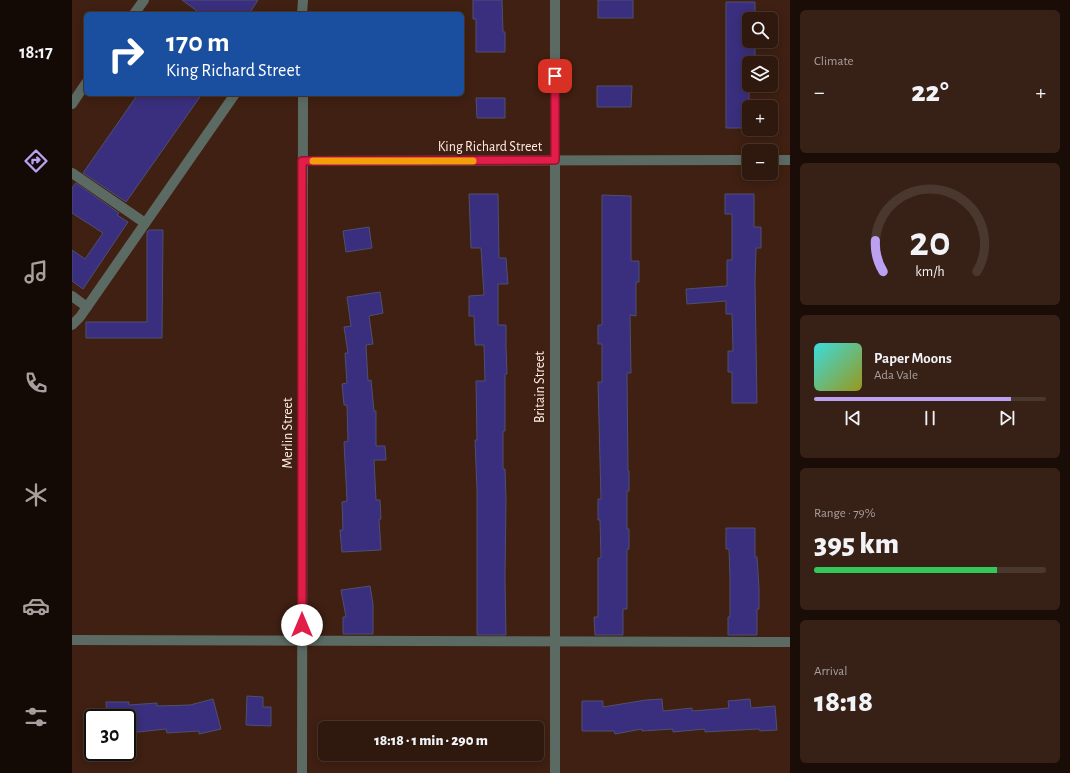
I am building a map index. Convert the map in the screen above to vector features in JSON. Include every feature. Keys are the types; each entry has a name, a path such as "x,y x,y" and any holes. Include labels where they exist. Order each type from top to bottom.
{"street":[{"path":"135,12 144,0"},
{"path":"302,0 302,12"},
{"name":"Britain Street","path":"555,0 555,773"},
{"path":"72,104 84,87"},
{"path":"72,325 80,317 234,96"},
{"name":"Merlin Street","path":"302,96 302,773"},
{"name":"King Richard Street","path":"302,161 742,160"},
{"path":"778,160 790,160"},
{"path":"72,173 145,223"},
{"path":"72,296 87,307"},
{"path":"72,640 790,642"}],"building":[{"path":"182,0 258,0 250,12 198,12"},
{"path":"473,0 502,0 505,52 476,52 476,19 473,19"},
{"path":"598,0 633,0 633,18 598,18"},
{"path":"726,2 755,2 755,12 742,12 742,48 755,48 755,56 742,56 742,92 749,92 749,100 742,100 742,128 726,128"},
{"path":"597,86 632,86 631,107 597,107"},
{"path":"137,96 201,96 126,202 83,173"},
{"path":"476,98 505,98 505,118 477,118"},
{"path":"76,183 119,213 117,215 128,222 83,289 72,281 72,250 85,259 103,233 72,213 72,188"},
{"path":"469,194 498,194 499,258 506,258 508,284 498,284 498,325 506,325 507,374 505,374 503,469 505,469 506,500 506,635 477,635 477,490 475,440 477,440 476,381 485,381 484,345 475,345 474,316 469,316 469,296 484,295 481,248 471,248"},
{"path":"725,194 754,194 754,227 761,227 761,248 756,248 755,281 757,403 732,403 732,372 728,372 728,351 733,351 732,314 726,314 726,301 687,304 686,289 727,286 727,260 732,260 732,214 725,214"},
{"path":"602,195 631,196 631,261 639,261 639,282 636,282 636,316 630,315 631,373 627,373 629,491 627,491 627,529 629,529 629,549 627,549 627,609 623,609 623,635 595,635 594,617 598,617 598,558 601,558 600,520 598,520 598,499 601,499 598,382 602,382 602,344 598,344 598,325 602,325"},
{"path":"369,227 372,248 346,252 343,231"},
{"path":"149,230 163,230 162,338 86,338 86,322 147,322 147,232"},
{"path":"380,292 383,313 369,316 373,344 366,345 368,381 371,380 374,411 376,411 376,446 385,446 386,460 374,460 376,500 380,500 381,519 379,519 381,550 342,552 340,530 343,530 342,502 347,501 344,442 348,441 347,405 344,405 342,384 347,383 345,353 348,353 344,327 351,326 347,297"},
{"path":"726,528 755,528 755,557 757,557 759,588 757,635 728,635 728,617 730,617 730,578 729,549 726,549"},
{"path":"370,586 373,604 373,634 343,634 343,617 346,617 341,590"},
{"path":"247,696 263,697 263,707 271,707 271,726 246,725"},
{"path":"213,699 221,729 199,734 199,731 167,733 166,729 136,732 136,709 106,709 106,702 129,702 129,705 157,703 157,706 190,705"},
{"path":"662,699 663,711 692,708 692,711 729,708 728,701 750,699 751,708 775,706 777,730 760,731 759,729 705,732 705,729 673,732 673,729 642,731 642,729 615,734 614,731 582,731 582,701 603,701 603,707"}],"slow traffic":[{"path":"313,161 473,161"}],"route":[{"path":"302,625 302,161 555,160 555,76"}]}
